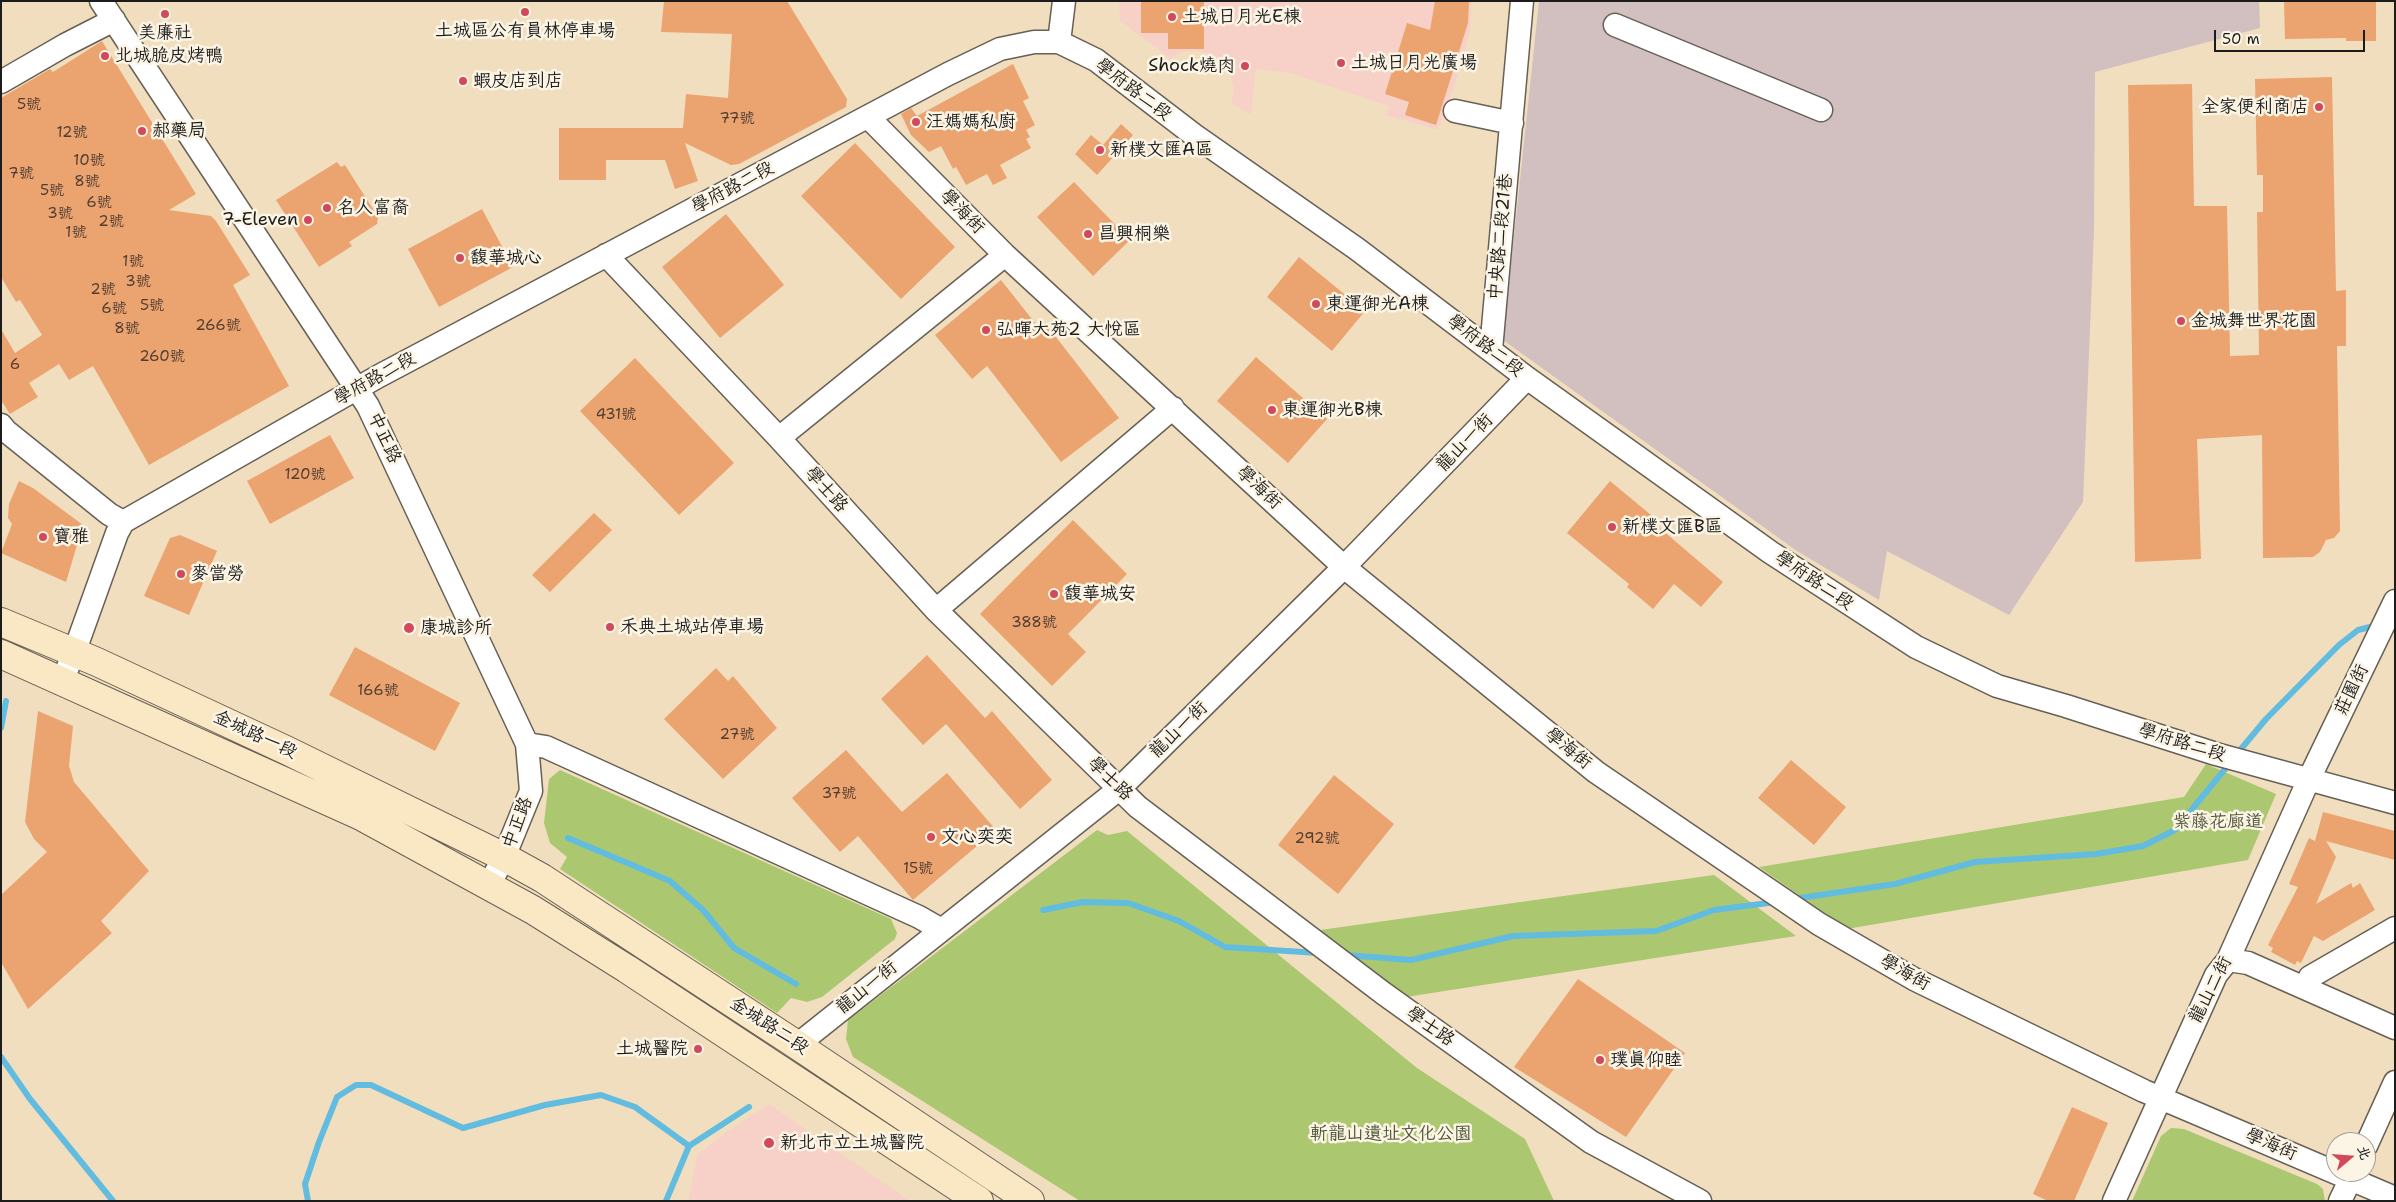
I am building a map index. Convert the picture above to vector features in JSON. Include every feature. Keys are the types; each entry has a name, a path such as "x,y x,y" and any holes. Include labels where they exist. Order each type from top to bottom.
{"main road":[{"name":"金城路一段","path":"1,622 97,662 288,751 504,857"},
{"name":"金城路一段","path":"1,654 361,816 488,887"},
{"name":"金城路二段","path":"504,857 542,878 1030,1201"},
{"name":"金城路二段","path":"488,887 533,910 627,969 979,1201"}],"street":[{"name":"中正路","path":"101,1 368,406 528,744 531,792 504,857 488,887"},
{"path":"1059,42 1064,1"},
{"name":"中央路二段21巷","path":"1491,350 1522,1"},
{"path":"1,82 64,45 114,20"},
{"path":"1614,25 1821,110"},
{"name":"學府路二段","path":"123,522 357,389 606,255 1000,49 1034,42 1059,42 1096,60 1194,135 1357,249 1527,378 1770,552 1916,647 1997,686 2206,751 2395,803"},
{"path":"1455,111 1512,123"},
{"name":"學海街","path":"868,117 1005,255 1344,567 1596,772 1819,924 1914,979 2161,1098 2326,1165"},
{"name":"學士路","path":"606,255 779,438 936,610 1138,807 1383,993 1583,1136 1700,1201"},
{"path":"779,438 1005,255"},
{"name":"龍山一街","path":"797,1045 1118,789 1344,567 1527,378"},
{"path":"936,610 1173,408"},
{"path":"1,425 109,514 123,522 116,533 74,653 62,681"},
{"name":"莊園街","path":"2309,779 2395,601"},
{"path":"528,744 546,747 918,917 940,930"},
{"name":"龍山二街","path":"2114,1201 2216,975 2228,960 2309,779"},
{"path":"2310,977 2395,928"},
{"path":"2228,960 2248,964 2395,1028"},
{"path":"2372,1132 2395,1082"},
{"path":"2340,1201 2349,1182"},
{"name":"學海街","path":"2364,1182 2395,1198"}],"shaded area":[{"name":"土城日月光廣場","path":"1119,1 1472,1 1470,30 1456,81 1438,130 1386,115 1389,106 1290,73 1256,69 1251,115 1231,103 1234,89 1229,72 1216,57 1199,51 1186,51 1170,58 1120,21"},
{"path":"1539,1 2259,1 2260,28 2095,72 2094,230 2083,502 2009,615 1887,551 1879,600 1797,551 1503,340"},
{"name":"新北市立土城醫院","path":"769,1104 910,1201 688,1201 697,1155 728,1131"}],"green space":[{"name":"紫藤花廊道","path":"2206,764 2276,794 2248,860 1847,929 1759,867 2184,797"},
{"path":"560,770 891,919 897,933 895,939 822,997 807,1002 791,998 777,1013 560,869 567,857 550,843 544,823 549,779"},
{"name":"斬龍山遺址文化公園","path":"1097,830 1108,835 1127,831 1417,1068 1525,1139 1554,1201 1080,1201 853,1057 846,1039 848,1020"},
{"path":"1714,875 1796,936 1400,998 1313,931"},
{"path":"2171,1128 2184,1129 2317,1184 2323,1189 2325,1201 2132,1201 2161,1136"}],"building":[{"path":"664,1 787,1 847,99 846,107 739,164 731,165 685,143 698,181 675,189 665,160 606,160 606,180 559,180 559,128 683,128 686,94 728,98 732,34 661,32"},
{"name":"土城日月光E棟","path":"1141,1 1204,1 1204,49 1168,49 1168,33 1141,33"},
{"path":"1435,1 1469,1 1468,23 1436,125 1405,115 1409,102 1385,94 1407,23 1430,30"},
{"path":"2284,1 2376,1 2376,41 2346,41 2346,38 2285,39"},
{"path":"102,41 196,194 169,210 211,216 216,221 250,275 233,285 289,386 149,465 93,366 69,380 59,364 29,383 38,397 10,414 1,400 1,329 15,353 42,335 20,300 16,302 1,277 1,98 50,69 53,72"},
{"path":"1013,64 1029,98 1023,101 1035,125 1026,130 1030,137 1026,139 1031,148 1000,165 1007,178 993,185 987,174 966,185 956,167 953,169 941,146 929,152 911,135 901,114 911,108 917,116"},
{"path":"2332,77 2336,291 2346,290 2346,346 2337,346 2340,531 2334,538 2326,540 2320,552 2313,557 2263,558 2262,435 2197,439 2201,559 2135,562 2128,85 2192,84 2194,206 2227,206 2230,356 2259,355 2257,212 2263,212 2263,175 2257,175 2255,79"},
{"name":"新樸文匯A區","path":"1121,124 1133,135 1097,175 1075,154 1091,135 1103,145"},
{"path":"855,143 955,247 901,299 801,196"},
{"name":"名人富裔","path":"337,162 341,167 345,165 378,217 377,224 349,242 352,246 319,267 276,200"},
{"name":"昌興桐樂","path":"1074,182 1130,240 1093,276 1037,217"},
{"name":"馥華城心","path":"482,209 513,267 439,307 408,249"},
{"path":"726,214 784,285 720,338 662,267"},
{"name":"東運御光A棟","path":"1299,257 1365,311 1332,351 1267,297"},
{"path":"1001,280 1039,328 1045,323 1119,418 1061,462 987,366 972,379 935,335"},
{"name":"東運御光B棟","path":"1256,357 1327,419 1288,463 1217,401"},
{"path":"635,358 734,463 679,515 580,411"},
{"path":"330,435 354,478 270,524 247,481"},
{"name":"寶雅","path":"19,481 33,488 83,525 66,582 1,553 12,524 8,518 9,504"},
{"path":"1610,481 1657,520 1654,523 1723,582 1701,607 1674,584 1653,609 1627,587 1629,584 1567,533"},
{"path":"594,513 612,530 550,592 532,575"},
{"name":"馥華城安","path":"1073,520 1127,574 1068,634 1086,652 1052,686 980,614"},
{"name":"麥當勞","path":"180,535 217,551 189,615 144,596 170,538"},
{"path":"355,647 460,703 435,751 329,695"},
{"path":"927,655 985,718 992,711 1052,780 1020,809 946,724 923,745 881,699"},
{"path":"716,668 728,681 733,676 777,728 723,779 664,719"},
{"path":"38,711 73,726 69,766 74,782 149,871 101,921 112,933 28,1009 1,962 1,895 47,852 34,839 25,822"},
{"path":"846,750 902,812 947,773 996,830 913,900 858,836 840,852 792,798"},
{"path":"1791,760 1846,807 1814,845 1758,798"},
{"path":"1334,775 1394,824 1338,894 1278,845"},
{"path":"2323,812 2395,831 2395,860 2326,841 2336,857 2316,904 2351,883 2353,888 2360,883 2375,910 2323,941 2314,936 2301,963 2297,961 2295,965 2271,952 2273,948 2268,945 2298,887 2289,884 2309,838 2315,841"},
{"name":"璞真仰睦","path":"1578,979 1685,1053 1626,1137 1514,1067"},
{"path":"2072,1107 2108,1123 2074,1201 2048,1201 2033,1194"}],"waterway":[{"path":"2236,755 2266,719 2339,645 2358,630 2378,625"},
{"path":"1,728 6,701"},
{"path":"1793,899 1895,884 1975,862 2096,854 2143,846 2175,830 2230,763"},
{"path":"568,838 670,881 703,910 734,948 796,984"},
{"path":"1043,910 1083,902 1128,903 1179,921 1225,947 1318,953"},
{"path":"1346,955 1411,960 1513,936 1656,931 1714,910 1776,902"},
{"path":"1,1057 30,1099 113,1201"},
{"path":"308,1201 305,1184 337,1097 356,1085 371,1085 463,1128 545,1105 601,1095 635,1107 689,1146"},
{"path":"666,1201 689,1146 749,1107"}],"place":[{"name":"土城區公有員林停車場","path":"525,12"},
{"name":"美廉社","path":"165,14"},
{"name":"土城日月光E棟","path":"1172,17"},
{"name":"北城脆皮烤鴨","path":"105,56"},
{"name":"土城日月光廣場","path":"1341,63"},
{"name":"Shock燒肉","path":"1245,66"},
{"name":"蝦皮店到店","path":"463,81"},
{"name":"全家便利商店","path":"2319,107"},
{"name":"汪媽媽私廚","path":"916,122"},
{"name":"郝藥局","path":"142,131"},
{"name":"新樸文匯A區","path":"1100,150"},
{"name":"名人富裔","path":"327,208"},
{"name":"7-Eleven","path":"308,220"},
{"name":"昌興桐樂","path":"1088,234"},
{"name":"馥華城心","path":"460,258"},
{"name":"東運御光A棟","path":"1316,304"},
{"name":"金城舞世界花園","path":"2181,321"},
{"name":"弘暉大苑2 大悅區","path":"986,330"},
{"name":"東運御光B棟","path":"1272,410"},
{"name":"新樸文匯B區","path":"1612,527"},
{"name":"寶雅","path":"43,537"},
{"name":"麥當勞","path":"181,574"},
{"name":"馥華城安","path":"1054,594"},
{"name":"禾典土城站停車場","path":"610,627"},
{"name":"康城診所","path":"409,628"},
{"name":"文心奕奕","path":"931,837"},
{"name":"土城醫院","path":"698,1049"},
{"name":"璞真仰睦","path":"1600,1060"},
{"name":"新北市立土城醫院","path":"769,1143"}]}
